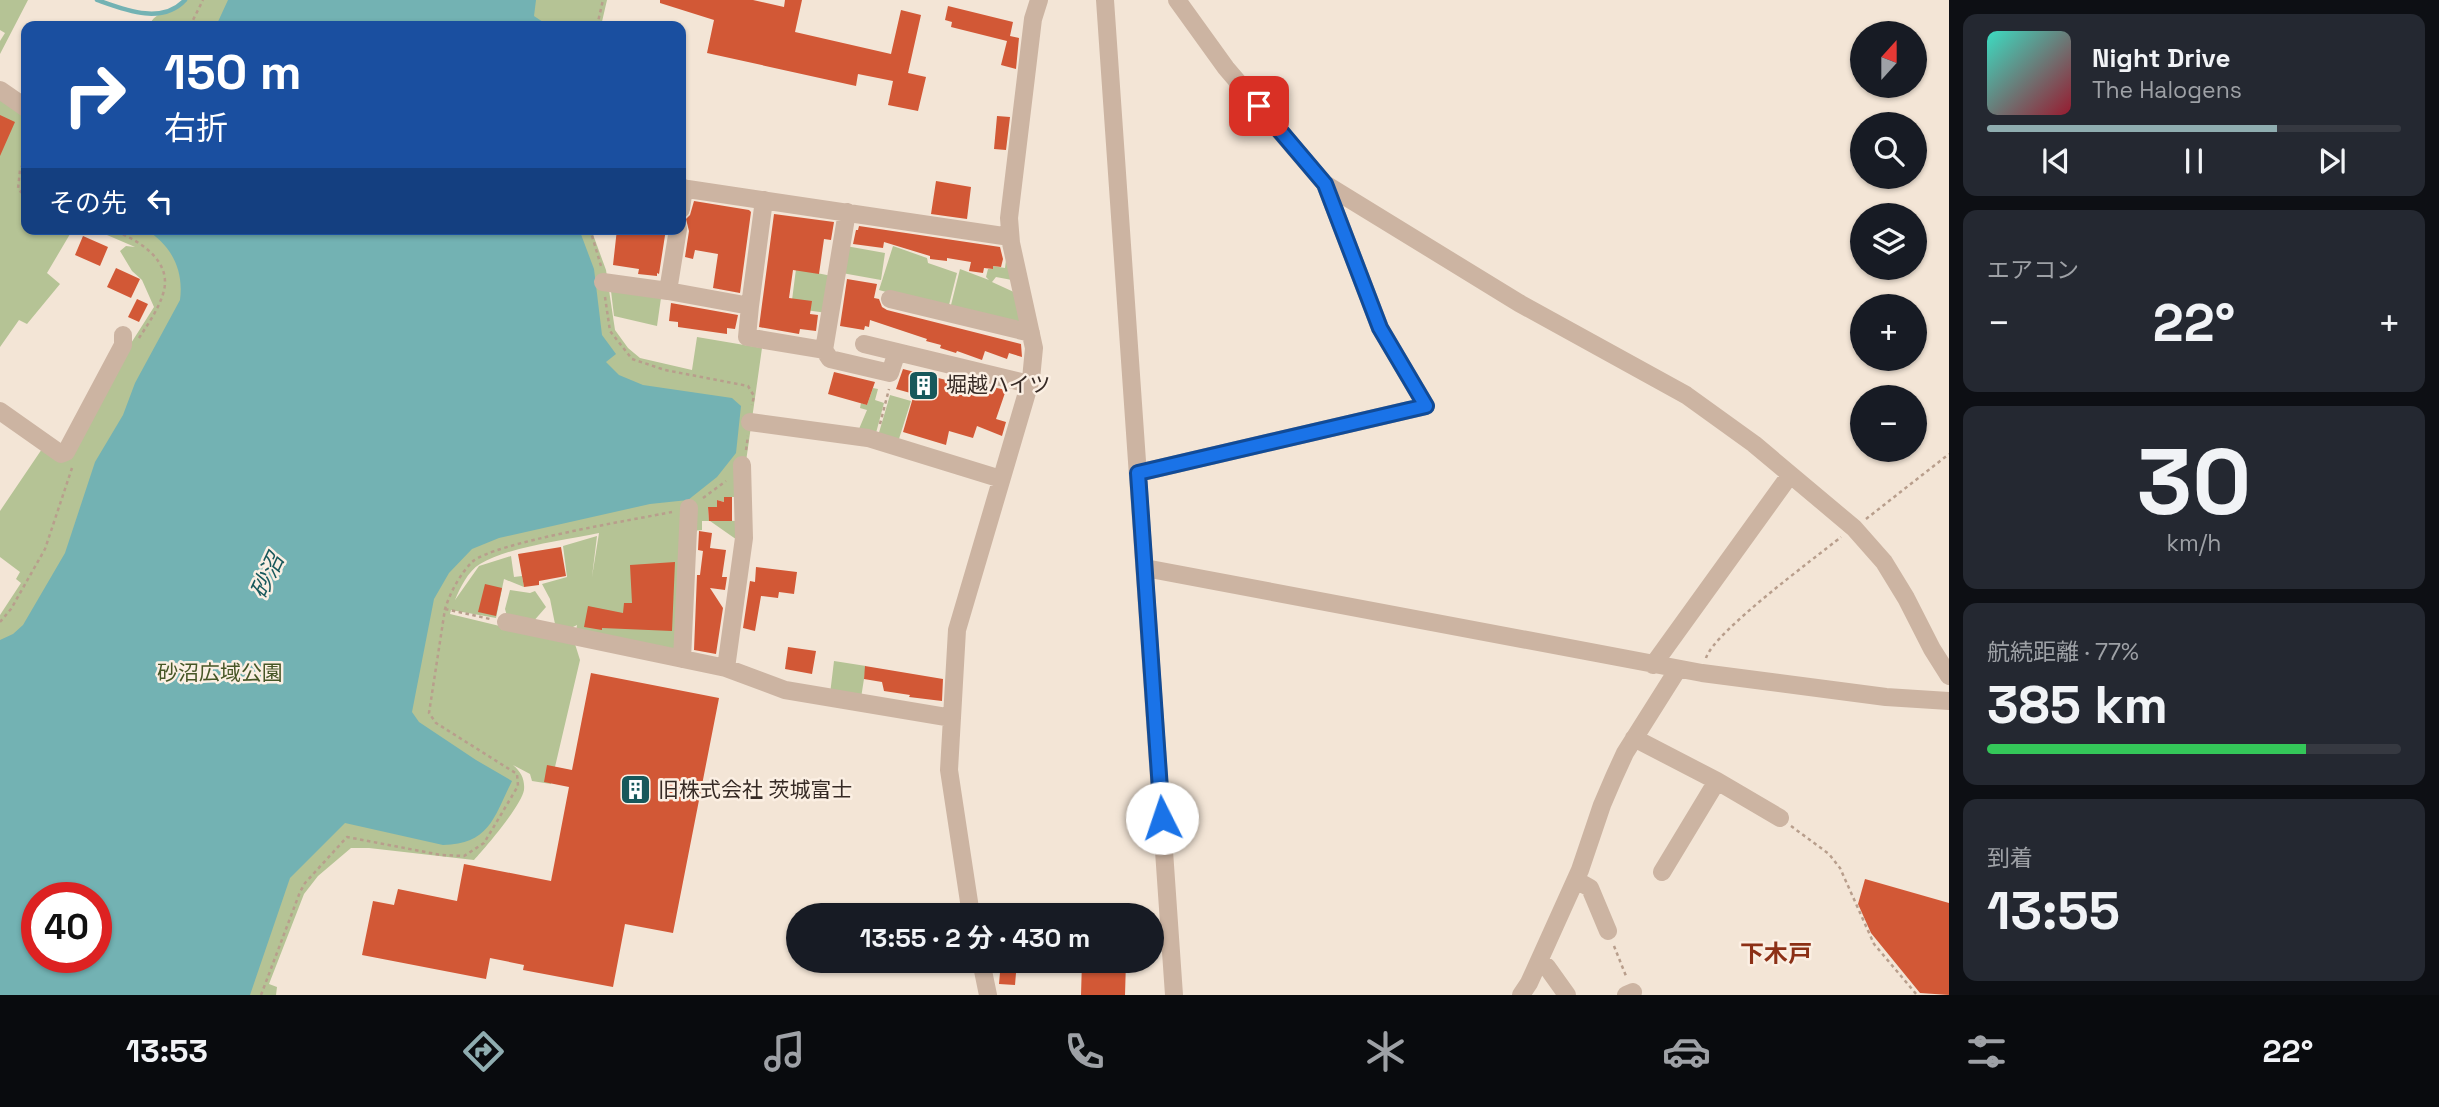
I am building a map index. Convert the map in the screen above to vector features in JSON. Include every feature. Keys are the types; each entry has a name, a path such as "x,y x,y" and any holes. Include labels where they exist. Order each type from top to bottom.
{"street":[{"path":"969,903 949,770 957,629 1029,384 1034,348 1010,237 1009,218 1033,19 1039,0"},
{"path":"1105,0 1174,995"},
{"path":"1177,0 1226,68 1325,184 1509,296 1686,395 1725,421 1854,528 1884,562 1906,598 1931,649 1949,676"},
{"path":"0,90 21,105"},
{"path":"1138,473 1426,406 1380,328 1325,184"},
{"path":"686,189 1010,237"},
{"path":"764,200 747,337 824,350"},
{"path":"847,212 824,350 830,359 890,373 897,352"},
{"path":"668,291 677,235"},
{"path":"603,282 750,306"},
{"path":"890,299 1031,333"},
{"path":"0,411 61,454 66,452 123,345 122,335"},
{"path":"864,344 1029,384"},
{"path":"750,422 876,440 1001,479"},
{"path":"726,668 744,538 742,465"},
{"path":"1653,665 1790,475"},
{"path":"682,659 689,509"},
{"path":"1145,568 1653,665 1886,697 1949,701"},
{"path":"506,622 726,668 785,690 952,718"},
{"path":"1521,995 1576,880 1602,804 1634,738 1678,669"},
{"path":"1634,738 1717,780 1780,818"},
{"path":"1662,872 1717,780"},
{"path":"1576,880 1594,893 1608,931"},
{"path":"1539,961 1547,967 1567,995"},
{"path":"983,973 988,995"}],"path":[{"path":"192,21 203,0"},
{"path":"598,21 603,0"},
{"path":"21,170 18,189 21,192"},
{"path":"876,440 893,374 890,373"},
{"path":"1702,673 1709,649 1721,637 1793,575 1949,454"},
{"path":"445,609 506,622"},
{"path":"1780,818 1829,854 1840,868 1874,944 1917,995"},
{"path":"1608,931 1629,993"}],"green space":[{"path":"0,0 28,0 0,54 0,41 5,33 0,30"},
{"path":"186,0 607,0 602,21 152,21 181,6"},
{"path":"0,96 21,111 21,235 69,235 47,273 60,284 27,324 19,320 0,347"},
{"name":"砂沼","path":"107,235 593,235 606,270 615,330 628,348 640,358 692,370 697,337 762,348 741,497 725,497 724,502 717,500 717,507 708,507 709,520 736,521 740,542 710,521 702,521 702,530 693,531 681,655 576,632 577,625 567,630 555,624 550,599 542,584 567,577 563,546 597,536 592,577 599,533 506,553 476,567 465,580 455,600 479,566 511,556 514,577 522,576 524,587 504,579 496,618 451,610 450,614 575,644 580,660 551,784 532,781 530,774 513,765 523,779 524,790 517,806 474,860 351,848 318,876 304,894 269,984 277,987 276,995 0,995 0,615 21,583 16,579 20,572 0,557 0,511 44,446 60,455 154,307 142,280 132,271 120,251 126,246 135,247"},
{"path":"846,246 885,253 881,280 842,273"},
{"path":"893,246 927,258 928,263 957,273 948,309 879,290"},
{"path":"1006,260 1012,280 996,277 992,282 1016,293 1022,323 950,309 960,269 989,280 986,277 988,269 993,269 993,266 1005,268"},
{"path":"796,269 832,276 827,313 791,308"},
{"path":"611,291 661,298 657,326 614,316"},
{"path":"873,388 878,389 875,400 884,403 876,433 859,429 867,410 860,408 861,403 867,405"},
{"path":"890,395 911,401 898,442 878,436"},
{"path":"510,590 530,593 535,591 546,607 532,623 507,616 505,609"},
{"path":"834,661 866,666 861,698 830,694"}],"water":[{"path":"228,0 536,0 534,16 542,21 218,21"},
{"name":"砂沼","path":"154,235 581,235 594,269 602,335 616,354 606,362 619,375 643,385 732,398 741,406 736,453 717,477 688,500 650,504 499,538 472,549 449,573 434,599 412,712 419,722 512,781 495,817 481,834 471,840 443,845 345,823 290,878 250,995 0,995 0,640 23,625 65,553 95,462 123,415 135,383 180,300 178,268 169,250"}],"building":[{"path":"660,0 753,0 784,7 785,0 802,0 795,32 891,54 901,10 921,15 908,73 926,77 918,111 888,105 893,81 858,74 856,86 707,53 714,20 660,3"},
{"path":"948,6 1013,22 1010,36 1019,38 1016,69 1001,65 1007,41 951,27 952,22 945,20"},
{"path":"0,115 15,122 0,156"},
{"path":"997,116 1010,117 1006,150 994,149"},
{"path":"936,181 971,187 967,219 931,214"},
{"path":"694,201 751,212 740,293 713,288 718,254 695,250 693,259 685,257 689,231 686,219"},
{"path":"774,214 834,222 831,240 824,239 819,274 793,270 789,298 812,301 810,314 818,315 816,331 800,329 799,334 759,327"},
{"path":"859,226 1000,247 1003,259 1001,267 984,268 983,273 969,271 971,262 947,258 947,261 930,259 930,256 884,242 883,248 853,244"},
{"path":"616,235 665,235 657,276 638,274 639,269 613,265"},
{"path":"83,236 108,247 100,266 75,255"},
{"path":"116,268 140,279 131,298 107,287"},
{"path":"847,279 877,284 874,298 879,299 882,307 887,310 1021,344 1022,357 1009,353 1007,359 985,351 982,360 940,348 941,345 926,341 927,339 870,320 869,327 865,326 864,330 840,326"},
{"path":"137,299 148,304 139,322 128,317"},
{"path":"671,303 738,315 735,329 727,328 727,334 678,327 678,322 669,321"},
{"path":"903,369 950,381 948,389 970,395 974,383 1006,390 996,419 1006,422 1002,436 977,426 973,438 949,431 946,445 903,432 914,394 896,389"},
{"path":"834,372 875,382 867,405 828,394"},
{"path":"724,497 732,497 732,521 709,521 708,507 717,507 717,500 724,502"},
{"path":"699,531 712,533 710,548 726,550 722,577 727,577 725,590 710,588 723,608 716,654 694,650 697,575 700,575 703,551 698,550"},
{"path":"561,547 566,576 524,587 518,554"},
{"path":"675,562 672,631 602,630 584,627 588,606 623,613 624,603 632,603 630,565"},
{"path":"756,567 797,572 794,594 779,592 778,598 761,596 755,631 743,628 750,581 755,582"},
{"path":"485,584 502,588 496,616 478,612"},
{"path":"788,647 816,651 812,674 785,669"},
{"path":"865,666 943,679 942,701 884,691 882,682 864,679"},
{"name":"旧株式会社 茨城富士","path":"591,673 719,698 673,933 625,924 613,987 523,970 524,965 490,958 486,979 362,955 373,901 394,905 398,889 457,901 464,864 551,881 569,787 544,782 547,765 572,770"},
{"path":"1865,879 1949,903 1949,995 1920,993 1871,933 1858,904"},
{"path":"1000,973 1016,973 1015,985 999,984"},
{"path":"1082,973 1126,973 1125,995 1081,995"}],"waterway":[{"path":"97,0 131,11 154,14 176,8 185,0"}],"place":[{"name":"堀越ハイツ","path":"923,385"},
{"name":"旧株式会社 茨城富士","path":"635,790"}],"district":[{"name":"下木戸","path":"1776,954"}],"route":[{"path":"1162,818 1138,473 1426,406 1380,328 1325,184 1259,106"}],"park label":[{"name":"砂沼広域公園","path":"220,673"}]}
